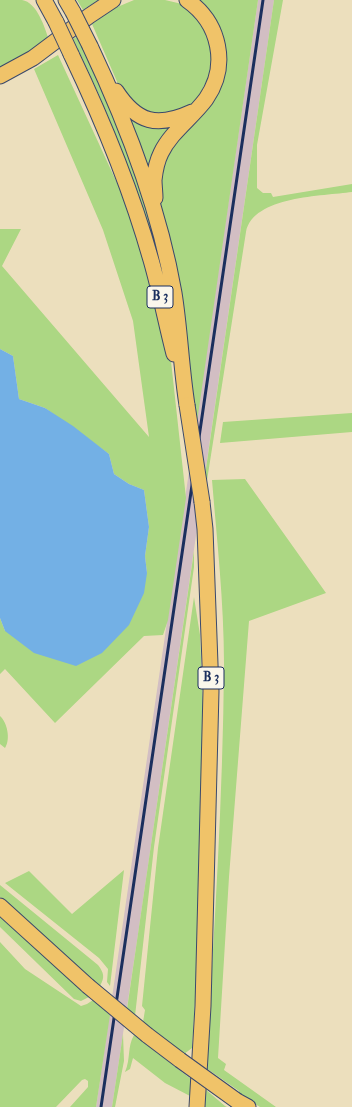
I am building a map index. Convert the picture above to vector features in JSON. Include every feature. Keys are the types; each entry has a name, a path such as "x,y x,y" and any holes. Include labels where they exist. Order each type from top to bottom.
{"main road":[{"path":"34,0 50,12"},
{"path":"0,76 33,58 113,0"},
{"path":"153,206 155,194 154,180 161,153 169,140 196,110 212,88 216,74 219,50 212,26 207,19 187,0"},
{"name":"B 3","path":"69,6 102,72 132,145 153,206 174,292 180,332 184,386 205,529 211,692 204,998 197,1107"},
{"name":"B 3","path":"50,12 106,130 135,209 151,260 175,357 184,386"},
{"path":"102,72 123,101 134,113 146,120 166,121 196,110"},
{"path":"0,906 88,986 147,1035 243,1104"}],"shaded area":[{"path":"258,0 274,0 138,934 112,1107 96,1107"}],"green space":[{"path":"0,0 22,0 32,5 40,16 49,40 0,71"},
{"path":"77,0 98,0 83,10"},
{"path":"134,0 165,0 182,4 207,30 214,51 212,71 196,101 185,110 149,116 122,93 92,24 115,8"},
{"path":"199,0 258,0 197,422 187,363 185,318 181,289 160,201 161,168 225,50 213,16"},
{"path":"274,0 283,0 257,145 257,188 263,193 271,193 273,197 352,184 352,192 291,200 261,211 251,220 246,232 203,506 202,496"},
{"path":"79,35 97,72 146,198 159,258 141,202 110,119 73,39"},
{"path":"58,55 129,209 157,302 171,361 186,498 168,620 163,635 144,636 55,723 5,669 0,674 0,618 5,631 147,573 145,556 149,527 144,490 129,484 114,474 109,454 45,408 19,399 13,356 0,349 0,229 21,229 2,266 149,437 133,321 103,230 34,69"},
{"path":"125,111 180,120 151,174"},
{"path":"352,413 352,432 220,443 223,422"},
{"path":"245,479 326,593 249,621 229,877 218,1058 226,1064 224,1070 276,1107 260,1107 239,1094 239,1091 206,1068 220,816 224,664 222,595 212,480"},
{"path":"194,551 194,567 154,847 135,1016 127,1009"},
{"path":"194,597 200,635 206,776 200,923 192,1048 184,1054 143,1022 145,1010 142,1006 158,848"},
{"path":"0,716 5,722 8,736 5,748 0,744"},
{"path":"124,870 110,986 107,982 108,969 99,958 5,883 29,871 72,914"},
{"path":"0,885 98,965 102,970 103,975 103,980 100,986 0,897"},
{"path":"0,917 89,997 81,1001 74,999 0,927"},
{"path":"0,942 25,969 81,1006 93,1000 110,1015 96,1107 70,1107 88,1087 88,1081 85,1079 82,1080 56,1107 0,1107"},
{"path":"123,1034 124,1061 115,1107 112,1107"},
{"path":"134,1035 191,1079 190,1096 165,1083 133,1058 130,1069 125,1072 130,1044"},
{"path":"205,1089 225,1106 227,1107 204,1107"}],"water":[{"path":"0,349 13,356 19,399 45,408 73,426 109,454 114,474 129,484 144,490 149,527 145,556 147,573 144,593 129,625 102,653 76,666 34,653 5,631 0,618"}],"railway":[{"path":"101,1107 263,0"}]}
